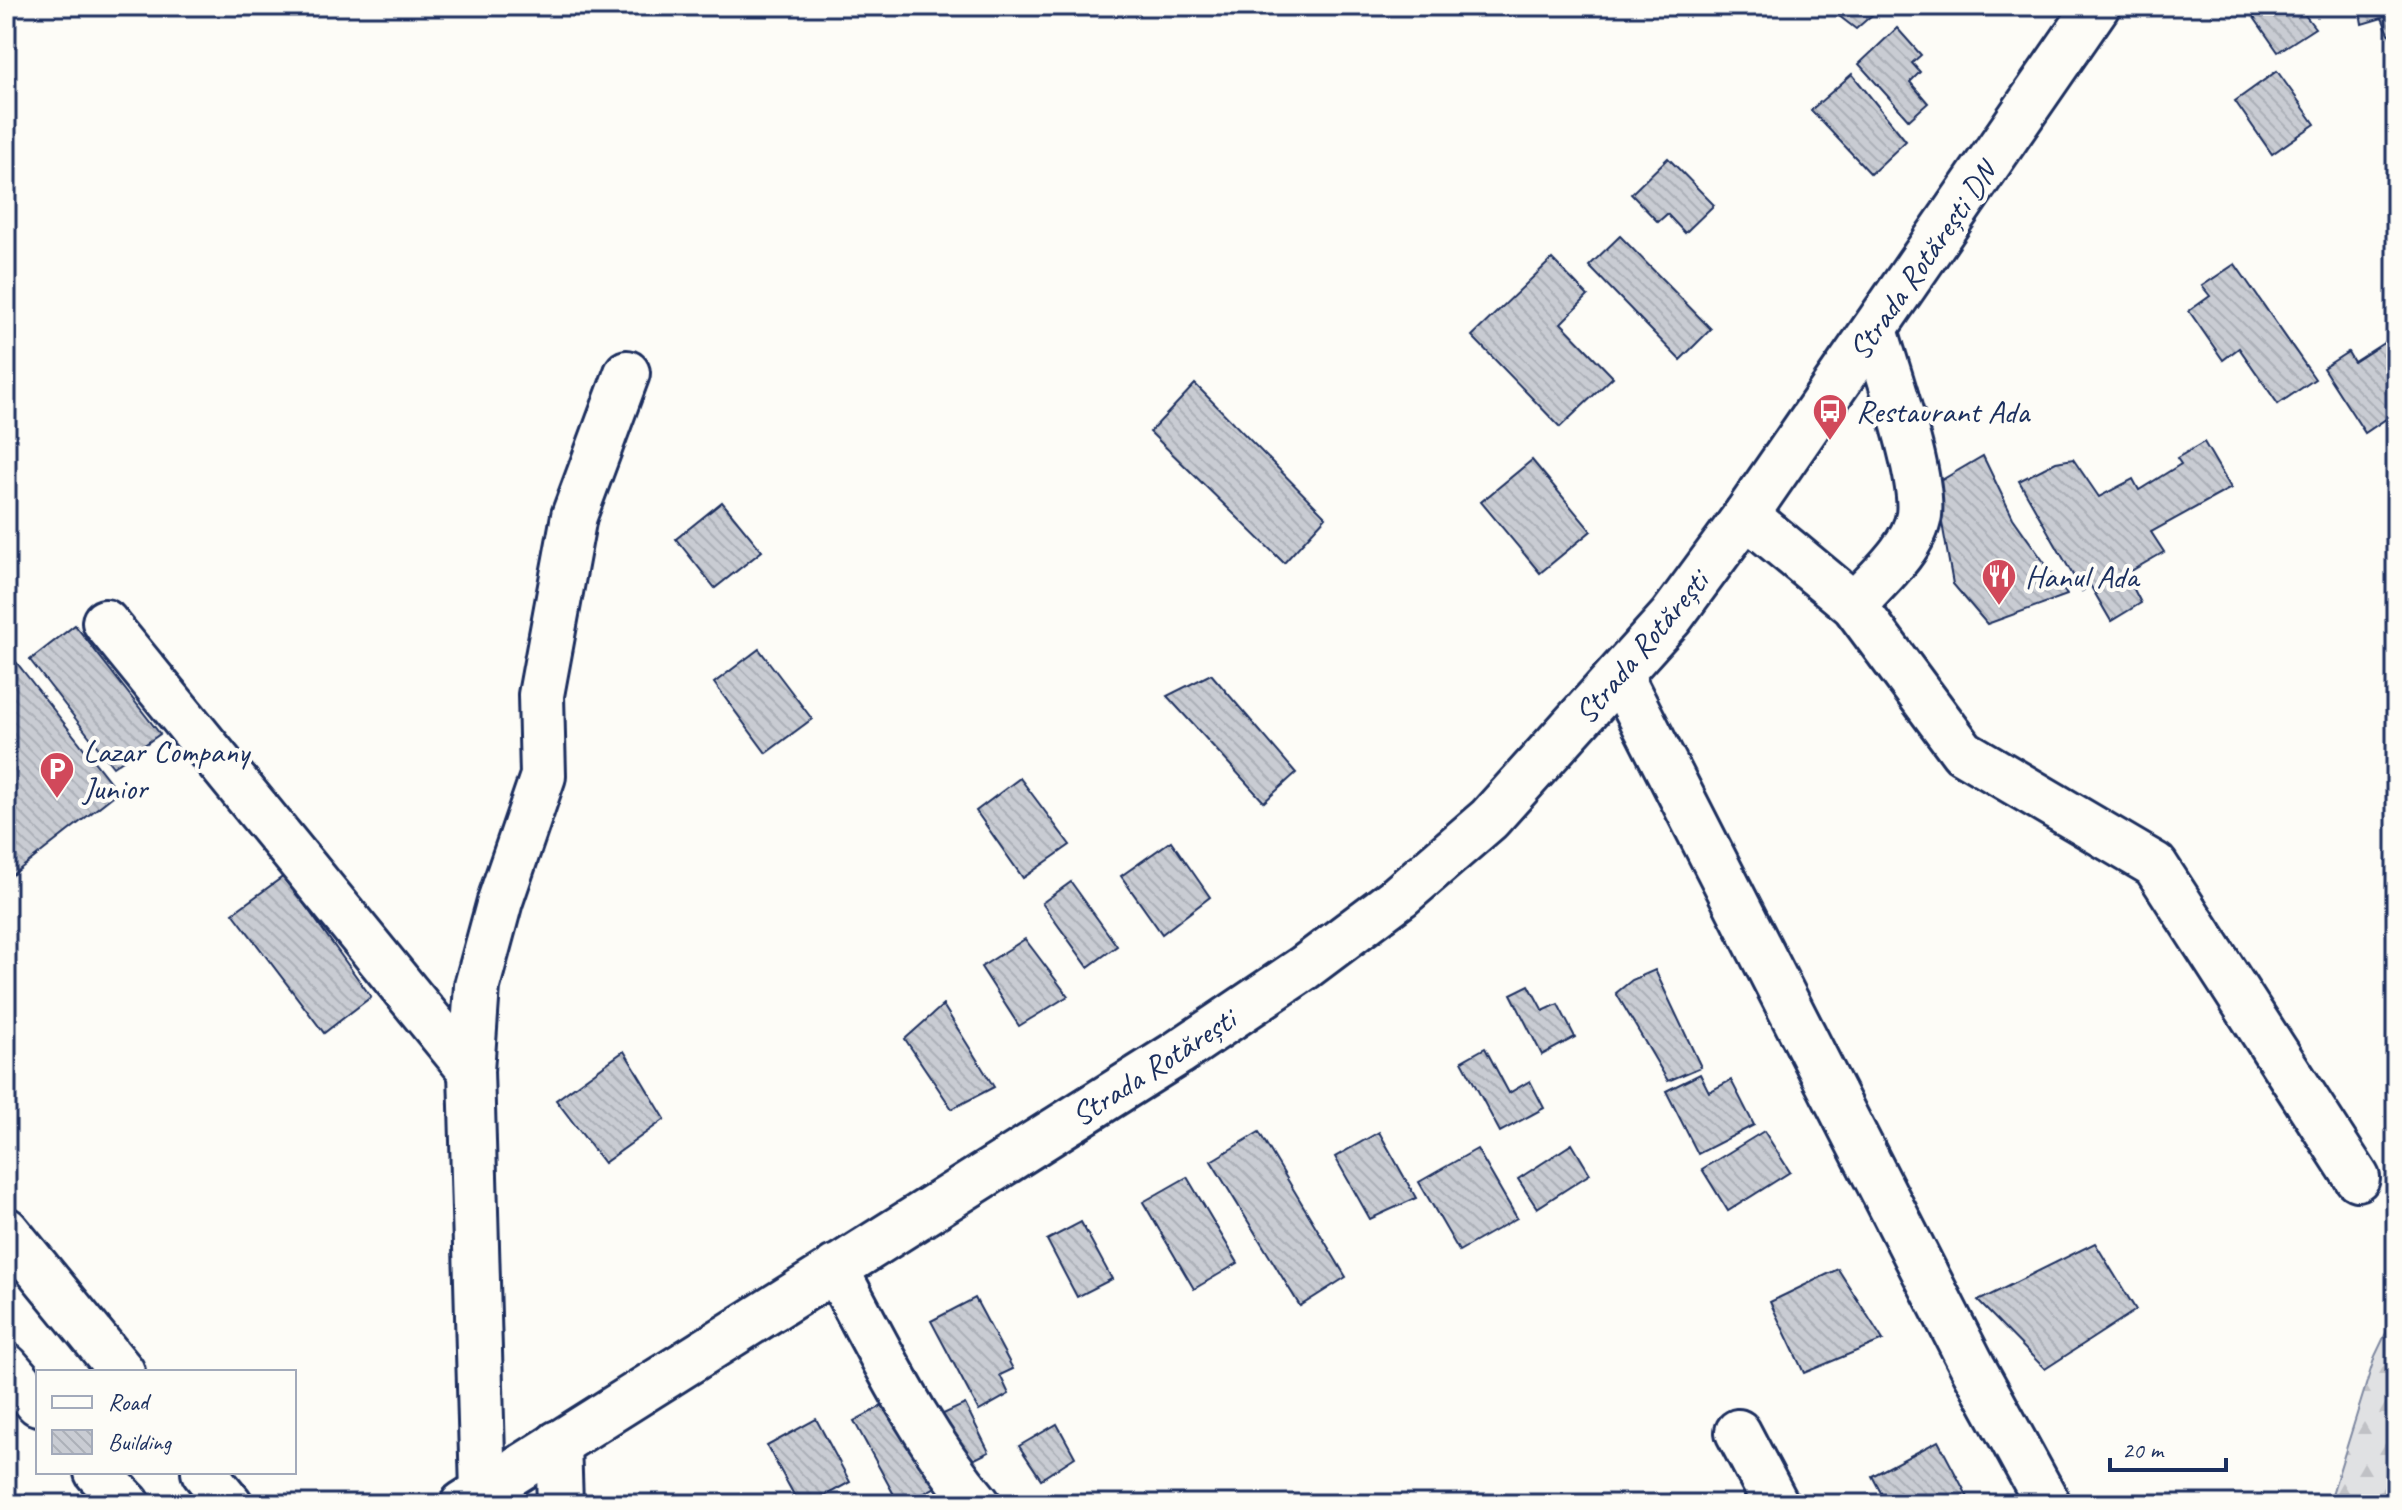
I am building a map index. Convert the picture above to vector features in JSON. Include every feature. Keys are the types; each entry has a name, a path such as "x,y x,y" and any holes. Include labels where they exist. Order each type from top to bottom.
{"main road":[{"name":"Strada Rotărești DN","path":"1746,515 2097,6"},
{"path":"1854,605 1904,547 1919,516 1914,466 1875,329"},
{"path":"473,1498 471,1071 477,986 500,901 521,848 543,776 541,695 574,516 627,373"},
{"path":"1746,515 1854,605 1963,752 2155,865 2357,1178"},
{"name":"Strada Rotărești","path":"473,1498 1178,1053 1304,968 1400,896 1489,819 1620,676 1671,617 1746,515"},
{"path":"105,622 471,1071"},
{"path":"1620,676 1973,1367 2048,1504"},
{"path":"6,1230 120,1370"},
{"path":"835,1268 935,1447 955,1479 978,1504"},
{"path":"6,1366 36,1401"},
{"path":"1738,1432 1776,1504"},
{"path":"558,1443 560,1504"},
{"path":"206,1474 230,1504"}],"green space":[{"path":"2396,1312 2396,1504 2329,1504 2375,1356"}],"building":[{"path":"1826,6 1882,6 1856,29"},
{"path":"2246,6 2298,6 2315,28 2278,52"},
{"path":"2359,6 2396,6 2396,49 2382,18 2362,24"},
{"path":"1897,28 1921,55 1912,63 1920,72 1910,82 1928,103 1909,120 1859,64"},
{"path":"2277,71 2315,124 2272,154 2235,101"},
{"path":"1852,74 1906,141 1871,174 1811,110"},
{"path":"1668,158 1714,205 1685,233 1667,214 1658,222 1631,194"},
{"path":"1620,236 1711,329 1680,360 1589,266"},
{"path":"1552,259 1588,296 1561,323 1613,377 1560,427 1472,336"},
{"path":"2235,264 2315,379 2278,404 2239,348 2223,360 2189,311 2210,296 2202,286"},
{"path":"2396,335 2396,435 2386,419 2365,433 2323,368 2348,352 2354,362"},
{"path":"1195,384 1326,517 1284,563 1150,432"},
{"path":"2204,442 2231,488 2151,532 2164,552 2126,574 2141,603 2111,621 2090,585 2082,591 2019,481 2056,462 2073,459 2099,497 2133,479 2139,490 2181,464 2177,458"},
{"path":"1983,456 2013,518 2067,595 1987,624 1953,584 1935,484"},
{"path":"1532,460 1591,531 1540,573 1481,502"},
{"path":"722,502 762,551 715,588 676,539"},
{"path":"75,625 160,734 113,767 30,660"},
{"path":"6,649 118,792 6,880"},
{"path":"759,649 812,719 766,753 714,683"},
{"path":"1211,674 1296,773 1264,802 1167,696"},
{"path":"1020,778 1070,845 1023,878 976,811"},
{"path":"1171,841 1210,897 1162,934 1121,876"},
{"path":"284,876 371,997 324,1033 233,913"},
{"path":"1071,882 1117,946 1088,967 1042,903"},
{"path":"1025,939 1068,996 1019,1026 981,967"},
{"path":"1655,970 1701,1067 1668,1081 1616,993 1632,980"},
{"path":"1529,985 1543,1011 1558,1004 1575,1037 1542,1055 1511,994"},
{"path":"943,1005 994,1087 952,1109 905,1039"},
{"path":"1485,1048 1509,1093 1530,1081 1544,1108 1500,1132 1462,1061"},
{"path":"624,1051 665,1119 604,1163 556,1100"},
{"path":"1700,1074 1709,1092 1731,1080 1754,1125 1698,1154 1666,1091"},
{"path":"1764,1131 1790,1172 1728,1211 1702,1169"},
{"path":"1259,1132 1346,1277 1300,1306 1211,1161"},
{"path":"1379,1132 1416,1198 1370,1219 1335,1157"},
{"path":"1572,1144 1590,1174 1537,1208 1518,1179"},
{"path":"1477,1149 1517,1218 1459,1251 1419,1182"},
{"path":"1187,1177 1238,1263 1194,1289 1143,1202"},
{"path":"1081,1222 1112,1279 1077,1297 1047,1240"},
{"path":"2095,1243 2136,1310 2045,1369 1978,1301"},
{"path":"1838,1269 1883,1340 1804,1373 1770,1302"},
{"path":"975,1298 1013,1369 1000,1375 1009,1394 979,1411 931,1321"},
{"path":"891,1401 937,1486 905,1504 899,1504 854,1421"},
{"path":"965,1404 989,1452 965,1464 941,1415"},
{"path":"816,1419 850,1482 810,1504 799,1504 767,1446"},
{"path":"1057,1424 1075,1457 1041,1479 1019,1446"},
{"path":"1938,1441 1970,1501 1964,1504 1887,1504 1872,1476"}],"place":[{"name":"Restaurant Ada","path":"1830,442"},
{"name":"Hanul Ada","path":"1999,607"},
{"name":"Lazar Company Junior","path":"57,800"}]}
